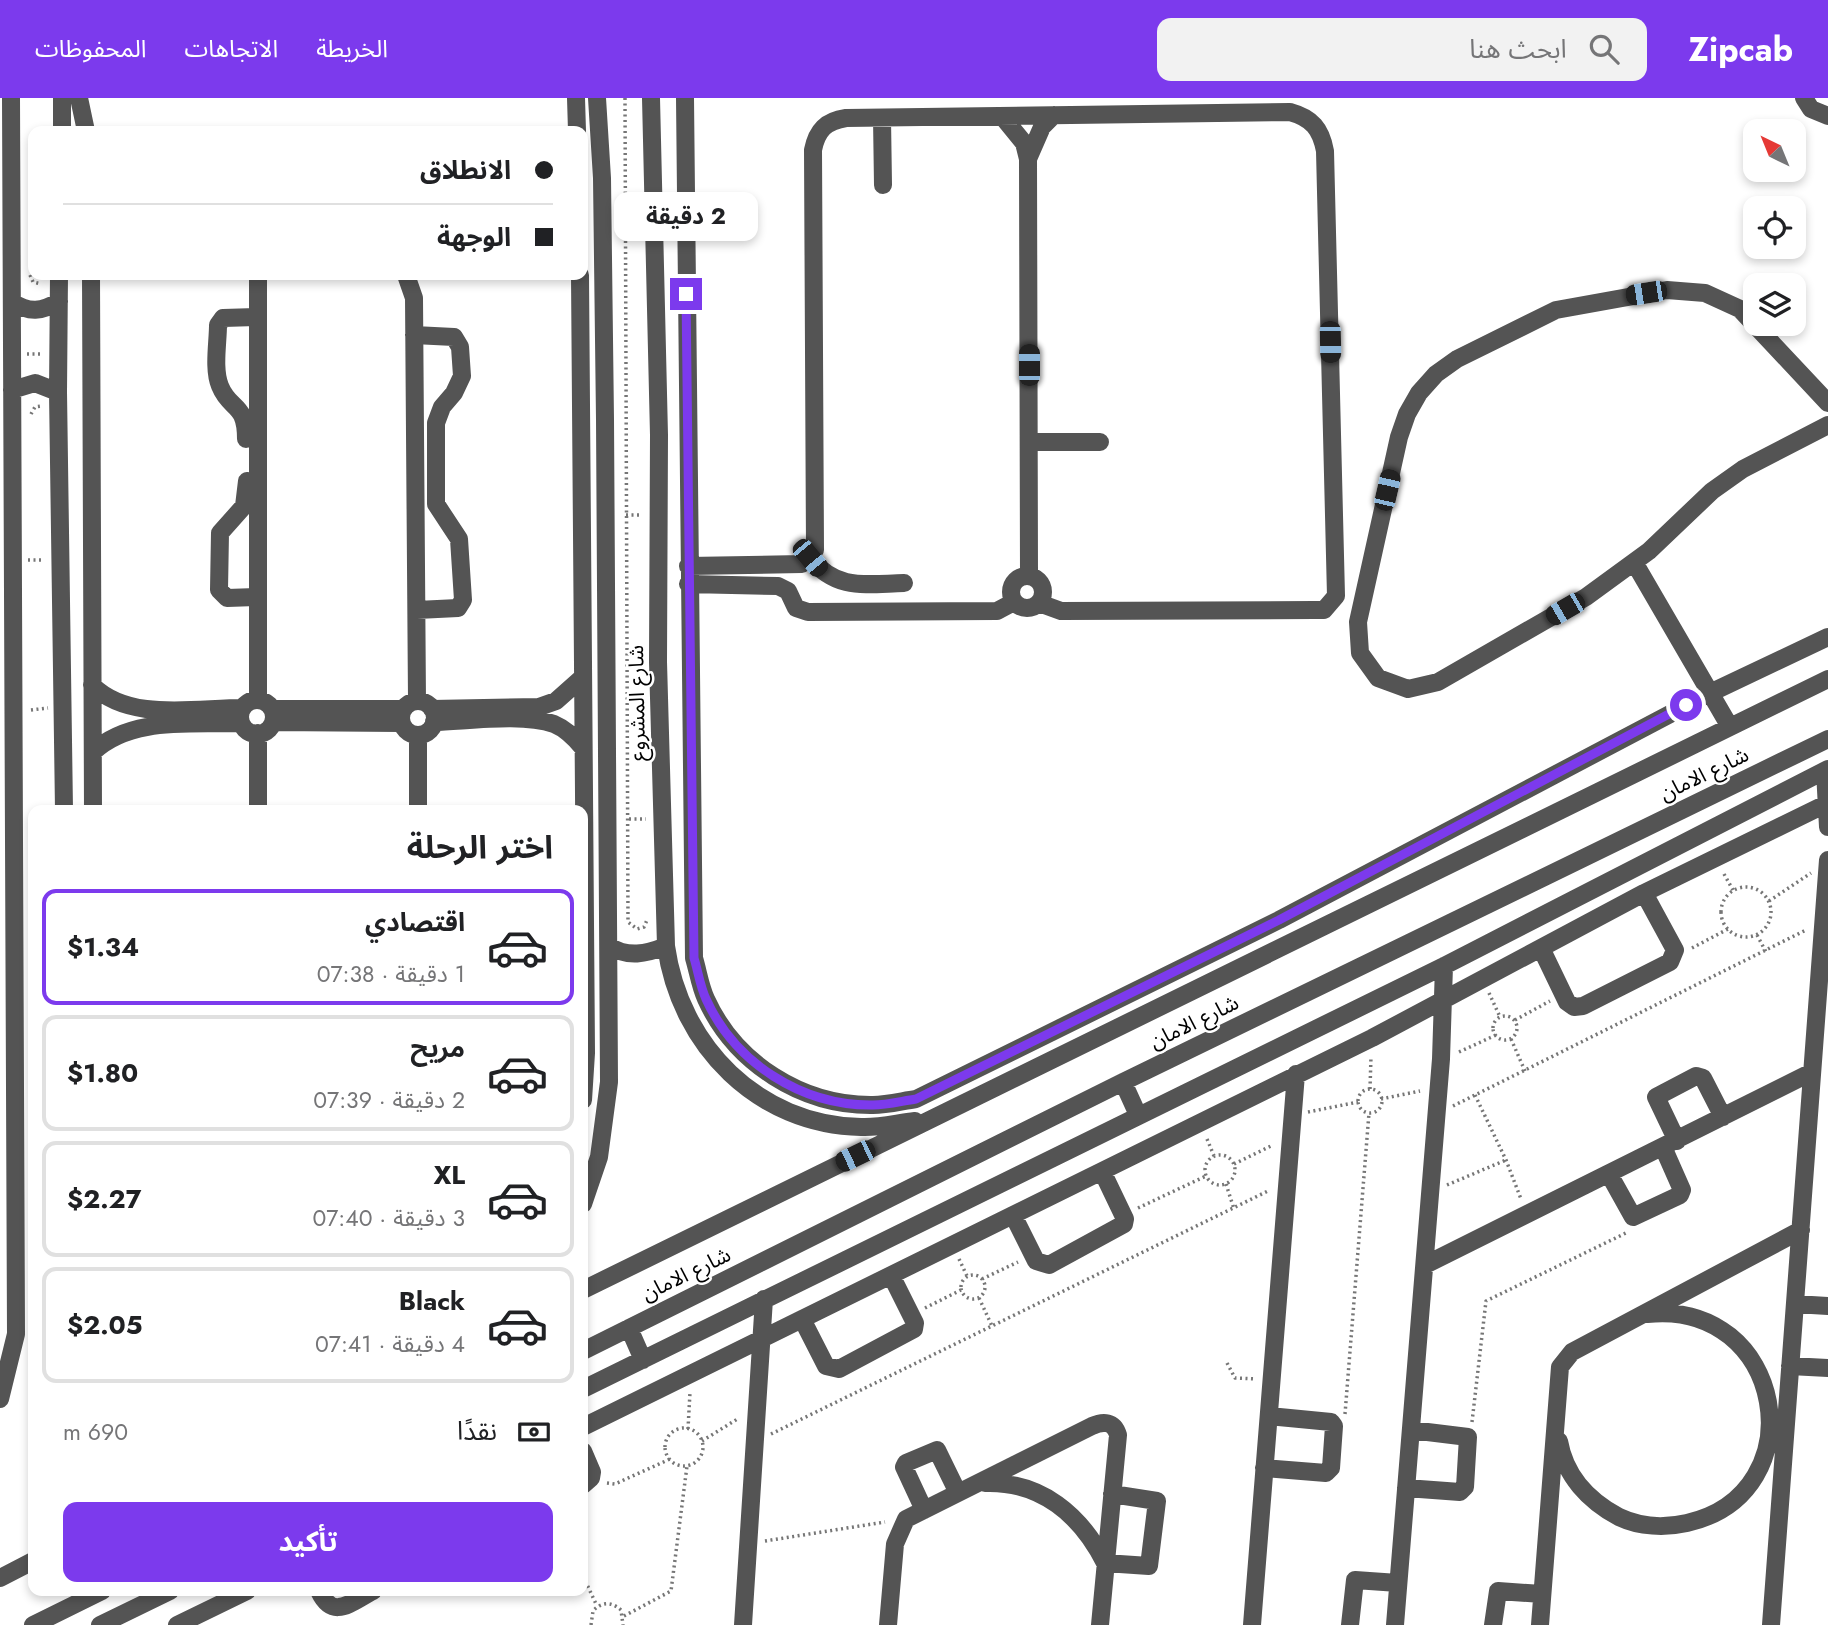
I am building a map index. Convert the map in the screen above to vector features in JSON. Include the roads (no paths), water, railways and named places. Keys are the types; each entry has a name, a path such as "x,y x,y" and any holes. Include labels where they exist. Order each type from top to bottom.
{"street":[{"path":"0,1399 16,1334 8,836 15,711 7,560 12,302 6,154 11,98"},
{"path":"62,98 62,126"},
{"path":"79,98 85,126"},
{"path":"576,98 577,126"},
{"name":"شارع المشروع","path":"588,1189 599,1157 606,1119 609,946 602,178 597,98"},
{"name":"شارع المشروع","path":"651,98 659,435 654,819 666,946 675,993 697,1036 732,1075 754,1093 799,1116 863,1127 930,1119"},
{"path":"685,98 691,916 694,958 706,998 727,1035 756,1065 783,1082 832,1101 874,1105 916,1099 1279,920 1710,693 1828,637"},
{"path":"1804,98 1811,109 1828,116"},
{"path":"810,558 815,540 813,150 815,138 823,127 834,120 882,118 1290,112 1304,116 1319,131 1325,151 1337,586 1332,604 1324,610 1061,611 1039,603 1026,608 1014,602 1011,595 1015,581 1029,576 1036,578 1043,590 1039,603"},
{"path":"1028,159 1042,127 1054,115"},
{"path":"1002,116 1024,143 1028,159 1029,576"},
{"path":"882,118 883,185"},
{"path":"59,280 64,805"},
{"path":"92,280 93,805"},
{"path":"258,280 257,713 251,733 258,733 258,805"},
{"path":"408,280 414,299 418,713 411,733 418,735 418,805"},
{"path":"580,280 584,805"},
{"path":"1828,402 1740,309 1705,293 1667,290 1556,310 1457,359 1436,374 1419,393 1407,414 1399,438 1358,622 1360,653 1378,678 1408,688 1438,682 1586,597 1634,562 1712,491 1765,456 1828,425"},
{"path":"12,302 23,309 35,311 48,308 59,301"},
{"path":"256,317 223,318 219,322 218,379 225,395 239,407 246,424 247,496 238,514 224,526 219,542 220,593 227,598 257,597"},
{"path":"414,335 454,337 460,347 462,376 459,385 442,407 436,423 436,490 439,511 455,530 461,548 463,600 458,608 416,610"},
{"path":"12,390 35,383 58,392"},
{"path":"1811,433 1817,402 1812,388"},
{"path":"659,435 687,434"},
{"path":"1029,442 1101,442"},
{"path":"688,566 792,565 810,558"},
{"path":"810,558 821,572 837,581 855,584 904,583"},
{"path":"1634,562 1730,727"},
{"path":"688,584 778,586 788,591 796,608 808,612 997,611 1014,602"},
{"path":"62,639 93,638"},
{"path":"658,658 689,660"},
{"path":"92,685 110,700 133,708 257,713 418,713 539,707 556,701 583,677"},
{"name":"شارع الامان","path":"588,1288 1828,679"},
{"path":"93,752 104,742 130,729 257,713"},
{"path":"418,713 540,720 564,730 583,748"},
{"name":"شارع الامان","path":"588,1348 1123,1082 1828,739"},
{"path":"588,1387 1444,966 1827,770 1828,827"},
{"path":"588,1425 1372,1038 1444,997 1644,893 1828,803"},
{"path":"588,831 609,825"},
{"path":"1771,1625 1778,1425 1790,1366 1818,1061 1828,861"},
{"path":"1541,948 1563,994 1574,1007 1583,1006 1674,957 1675,950 1644,893"},
{"path":"609,946 619,952 635,954 666,946"},
{"path":"1395,1625 1437,1114 1444,966"},
{"path":"1425,1265 1723,1117 1818,1061"},
{"path":"1252,1625 1296,1074"},
{"path":"1609,1174 1629,1214 1637,1216 1682,1193 1656,1097 1696,1076 1703,1077 1723,1117"},
{"path":"1123,1082 1139,1115"},
{"path":"1013,1215 1036,1262 1049,1265 1121,1229 1125,1219 1102,1171"},
{"path":"1540,1625 1560,1367 1565,1358 1640,1314 1801,1230"},
{"path":"16,1241 28,1249"},
{"path":"802,1319 826,1366 832,1370 839,1369 910,1333 915,1323 891,1275"},
{"path":"743,1625 764,1338 764,1299"},
{"path":"1795,1304 1828,1306"},
{"path":"1556,1425 1560,1449 1570,1472 1584,1493 1615,1514 1650,1526 1675,1526 1700,1520 1722,1509 1741,1493 1756,1473 1778,1425 1762,1377 1750,1355 1733,1337 1712,1323 1689,1315 1665,1312 1640,1314"},
{"path":"629,1328 643,1360"},
{"path":"1790,1366 1828,1368"},
{"path":"1264,1468 1329,1471 1333,1424 1269,1416"},
{"path":"891,1621 895,1544 906,1519 1092,1426 1105,1422 1114,1426 1118,1435 1100,1625"},
{"path":"1406,1488 1463,1490 1468,1437 1411,1430"},
{"path":"924,1510 904,1467 906,1463 937,1450 958,1493"},
{"path":"978,1483 1004,1482 1030,1489 1055,1501 1076,1518 1093,1539 1105,1563"},
{"path":"1105,1563 1145,1568 1152,1562 1157,1501 1112,1493"},
{"path":"0,1578 28,1564"},
{"path":"1350,1625 1355,1580 1398,1583"},
{"path":"1493,1625 1498,1591 1542,1594"},
{"path":"38,1624 92,1596"},
{"path":"100,1625 160,1596"},
{"path":"177,1625 197,1621 239,1596"},
{"path":"320,1596 331,1608 340,1607 363,1596"},
{"path":"1093,1625 1100,1606"}]}
